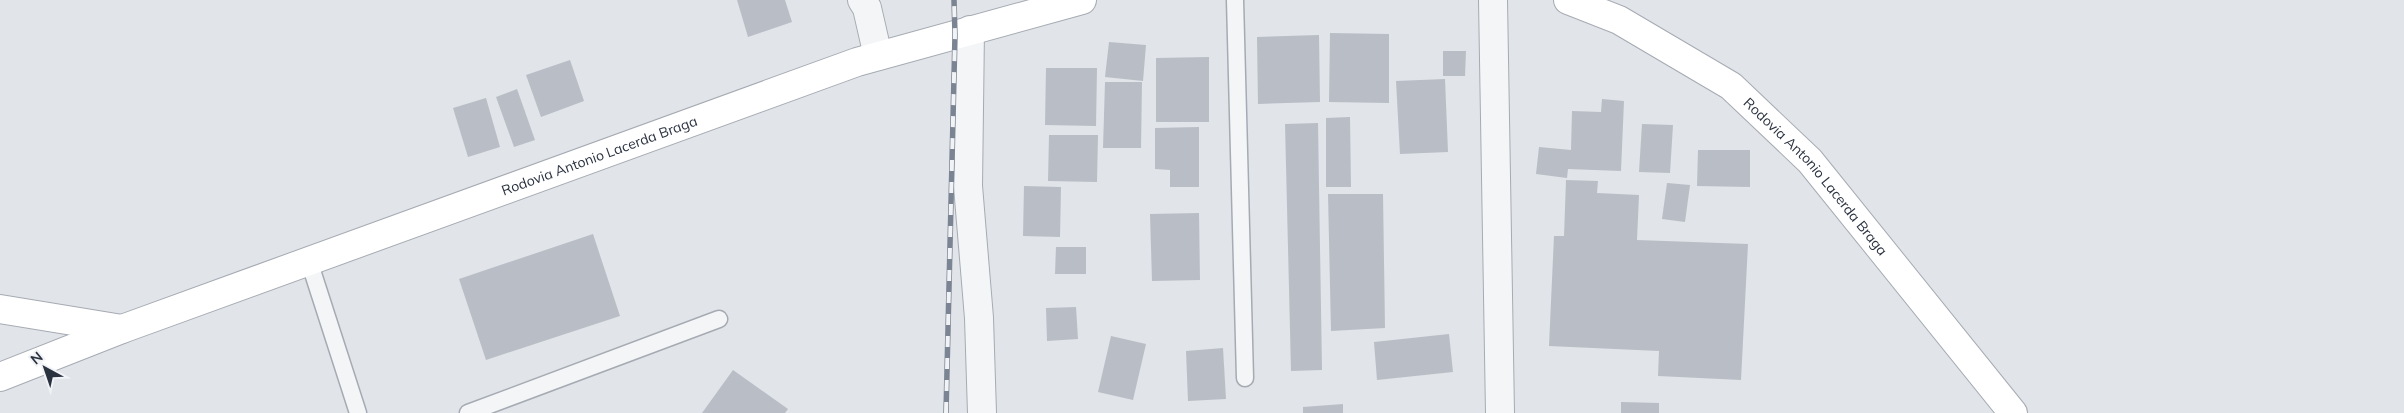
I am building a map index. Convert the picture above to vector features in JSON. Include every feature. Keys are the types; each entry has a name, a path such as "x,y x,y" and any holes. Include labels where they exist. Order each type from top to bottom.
{"main road":[{"name":"Rodovia Antonio Lacerda Braga","path":"0,377 122,329 857,62 1082,0"},
{"name":"Rodovia Antonio Lacerda Braga","path":"1568,0 1619,20 1731,86 1810,161 2013,413"},
{"name":"Rodovia Antonio Lacerda Braga","path":"0,309 122,329"}],"street":[{"path":"862,0 867,8 878,56"},
{"path":"1493,0 1500,413"},
{"path":"970,30 968,186 978,318 982,413"}],"lane":[{"path":"1235,0 1245,378"},
{"path":"309,261 358,413"},
{"path":"468,413 718,319"}],"building":[{"path":"737,0 785,0 792,22 748,37"},
{"path":"1330,33 1389,34 1389,103 1329,102"},
{"path":"1319,35 1320,102 1258,104 1257,37"},
{"path":"1109,42 1146,45 1143,81 1105,77"},
{"path":"1443,51 1466,51 1465,76 1443,76"},
{"path":"1209,57 1209,122 1156,122 1156,58"},
{"path":"570,60 584,101 541,117 526,75"},
{"path":"1046,68 1097,68 1096,126 1045,125"},
{"path":"1445,79 1448,152 1400,154 1396,81"},
{"path":"1105,82 1142,82 1141,148 1103,148"},
{"path":"517,89 535,140 514,147 496,97"},
{"path":"486,98 500,147 468,157 453,108"},
{"path":"1602,99 1624,101 1621,171 1568,169 1567,178 1536,174 1539,147 1571,150 1572,111 1601,112"},
{"path":"1350,117 1351,187 1326,187 1326,118"},
{"path":"1318,123 1322,370 1291,371 1285,124"},
{"path":"1642,124 1673,125 1670,173 1639,172"},
{"path":"1199,127 1199,187 1170,187 1170,170 1155,169 1155,128"},
{"path":"1049,135 1098,135 1097,182 1048,181"},
{"path":"1698,150 1750,150 1750,187 1697,186"},
{"path":"1566,180 1598,181 1597,193 1639,195 1637,240 1748,244 1741,380 1658,376 1659,351 1549,346 1554,236 1564,236"},
{"path":"1667,183 1690,185 1685,222 1662,219"},
{"path":"1024,186 1061,187 1060,237 1023,236"},
{"path":"1328,194 1383,194 1385,328 1331,331"},
{"path":"1199,213 1200,280 1152,281 1150,214"},
{"path":"593,234 620,316 486,360 459,279"},
{"path":"1056,247 1086,247 1086,274 1055,274"},
{"path":"1076,307 1078,339 1047,341 1046,308"},
{"path":"1449,334 1453,372 1377,380 1374,342"},
{"path":"1111,336 1146,344 1133,400 1098,392"},
{"path":"1223,348 1226,399 1188,401 1186,351"},
{"path":"733,370 788,409 785,413 702,413"},
{"path":"1621,402 1659,403 1659,413 1621,413"},
{"path":"1343,404 1343,413 1303,413 1303,407"}],"railway":[{"path":"946,413 955,35 954,0"}]}
